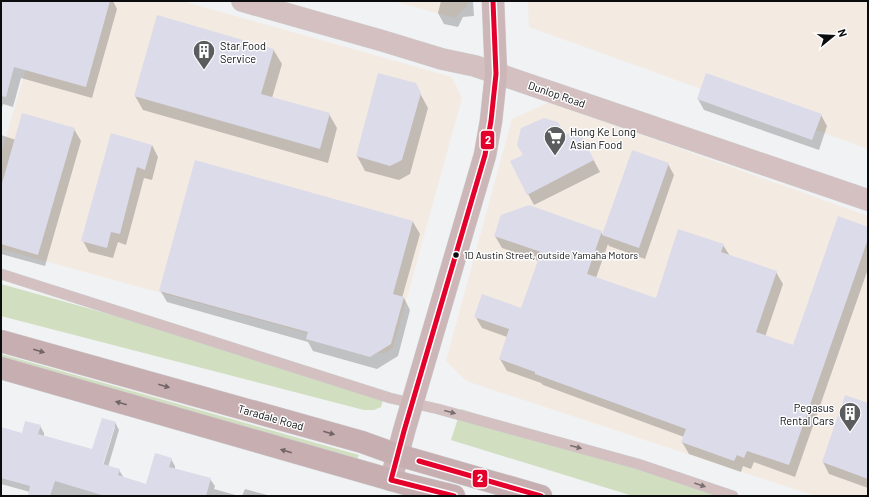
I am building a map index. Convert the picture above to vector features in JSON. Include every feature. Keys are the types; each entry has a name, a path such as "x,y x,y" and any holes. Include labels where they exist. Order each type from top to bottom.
{"highway":[{"name":"Taradale Road","path":"1,341 362,442 398,455 541,496"},
{"path":"1,368 391,480 454,496"}],"main road":[{"path":"391,480 485,155 492,121 496,74 493,1"}],"street":[{"name":"Dunlop Road","path":"242,1 442,59 475,66 868,200"}],"lane":[{"path":"1,274 390,398 413,402 638,464 733,496"}],"shaded area":[{"path":"46,1 182,1 452,77 462,98 393,348 383,354 1,249 1,154"},
{"path":"393,1 467,1 468,5 455,18"},
{"path":"528,1 868,1 868,149 529,27"},
{"path":"550,102 868,216 868,496 815,496 466,381 446,361 512,119"}],"green space":[{"path":"1,284 367,386 383,400 381,407 374,410 364,410 1,316"},
{"path":"1,354 359,455 357,459 1,359"},
{"path":"461,409 737,496 633,496 451,440"}],"building":[{"path":"1,1 110,1 86,87 14,67 6,97 1,96"},
{"name":"Star Food Service","path":"157,15 274,49 261,94 330,113 320,149 134,96"},
{"path":"378,73 416,83 421,93 402,160 390,166 356,156"},
{"path":"706,73 822,114 812,140 697,99"},
{"path":"22,113 75,128 38,255 1,244 1,187"},
{"name":"Hong Ke Long Asian Food","path":"544,118 558,122 565,135 578,129 594,160 527,195 510,161 523,155 517,145 521,128"},
{"path":"111,133 152,145 145,170 137,167 120,234 111,232 107,248 81,241"},
{"path":"632,150 669,163 639,248 602,235"},
{"path":"195,160 413,221 393,294 404,297 391,344 370,357 306,339 308,332 159,291"},
{"path":"529,205 602,231 587,274 656,298 678,229 724,244 721,252 777,271 756,332 793,345 838,216 868,227 868,239 789,465 747,451 744,458 737,455 734,461 681,442 686,429 535,374 535,372 499,359 509,329 474,317 482,294 521,308 541,252 494,236 501,215"},
{"name":"Pegasus Rental Cars","path":"845,395 868,403 868,479 822,462"},
{"path":"102,418 116,422 103,464 120,469 118,475 146,484 155,453 172,458 169,467 211,478 206,496 105,496 55,481 50,496 28,496 30,486 1,478 1,427 22,433 25,421 41,425 38,434 92,449"}],"transit line":[{"name":"2","path":"454,496 391,480 485,155 491,121 496,74 493,1"},
{"name":"2","path":"419,461 541,496"}],"place":[{"name":"Star Food Service","path":"204,70"},
{"name":"Hong Ke Long Asian Food","path":"555,156"},
{"name":"1D Austin Street, outside Yamaha Motors","path":"456,255"},
{"name":"Pegasus Rental Cars","path":"850,432"}]}
